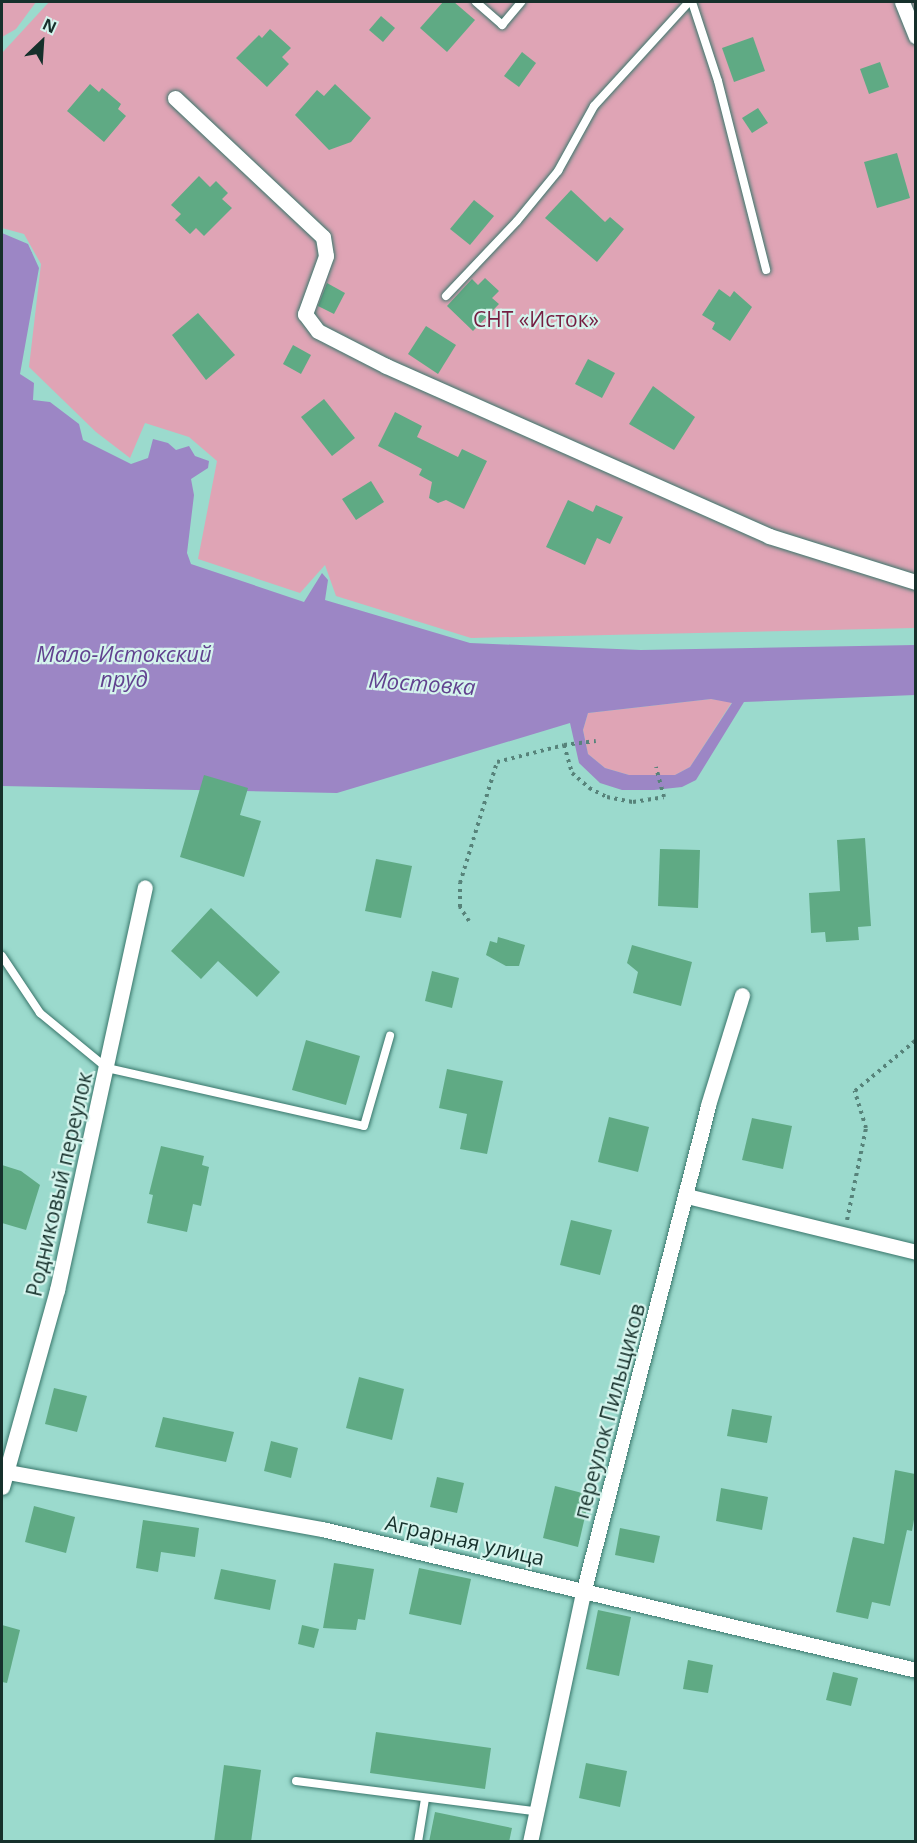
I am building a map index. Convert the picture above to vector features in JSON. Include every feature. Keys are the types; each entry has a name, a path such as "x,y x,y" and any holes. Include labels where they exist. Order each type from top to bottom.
{"street":[{"path":"902,2 915,36"},
{"path":"175,98 323,237 326,256 305,314 318,331 386,366 769,536 915,582"},
{"name":"Родниковый переулок","path":"3,1477 57,1290 146,888"},
{"name":"переулок Пильщиков","path":"530,1842 584,1589 687,1196 708,1105 742,995"},
{"path":"687,1196 843,1237 915,1252"},
{"name":"Аграрная улица","path":"3,1477 322,1529 584,1589 915,1670"}],"lane":[{"path":"476,2 502,25 521,2"},
{"path":"446,296 517,221 558,171 594,106 691,2 718,81 766,270"},
{"path":"2,956 40,1013 107,1068 364,1126 390,1036"},
{"path":"296,1781 535,1811"},
{"path":"418,1842 425,1799"}],"path":[{"path":"469,921 460,907 460,883 497,762 564,745 596,741"},
{"path":"564,745 572,773 589,788 607,797 633,802 664,797 656,766"},
{"path":"843,1237 866,1128 855,1091 915,1040"}],"green space":[{"path":"2,2 36,2 16,29 2,37"},
{"name":"СНТ «Исток»","path":"49,2 915,2 915,628 471,638 336,596 325,565 300,593 198,559 217,461 189,437 145,423 130,458 96,432 29,367 41,264 24,234 2,228 2,53"},
{"path":"711,699 732,702 690,767 675,775 629,775 605,768 588,754 583,730 588,713"}],"water":[{"name":"Мало-Истокский пруд","path":"2,233 28,244 39,268 20,374 34,383 33,400 50,402 79,424 83,440 131,464 148,458 153,439 168,443 176,450 189,446 195,456 209,461 208,468 191,479 194,495 187,553 191,564 304,602 322,573 328,580 325,600 470,643 641,650 915,645 915,695 744,702 696,780 682,787 622,790 600,783 579,763 570,723 337,793 2,786","holes":["711,699 732,703 690,767 675,775 629,775 605,768 588,754 583,730 588,713"]}],"building":[{"path":"443,2 454,2 475,20 447,52 420,28"},
{"path":"381,16 395,28 383,42 369,30"},
{"path":"270,29 291,48 282,57 289,64 267,87 236,58 259,35 262,38"},
{"path":"753,37 765,71 734,82 722,48"},
{"path":"522,52 536,63 519,87 504,76"},
{"path":"880,62 889,87 869,94 860,69"},
{"path":"90,84 99,92 102,88 121,104 118,109 126,116 104,142 67,111"},
{"path":"335,84 371,118 351,142 329,150 295,115 317,90 324,96"},
{"path":"758,108 768,123 752,133 742,118"},
{"path":"897,153 910,198 877,208 864,162"},
{"path":"199,176 210,187 216,181 228,193 222,199 232,208 204,236 196,228 190,234 175,220 181,214 171,205"},
{"path":"571,190 605,222 610,217 624,229 597,262 545,218"},
{"path":"474,200 494,216 470,245 450,229"},
{"path":"485,278 499,291 492,298 499,304 473,331 447,306 472,279 478,285"},
{"path":"327,283 345,293 334,314 318,306"},
{"path":"719,289 730,297 734,291 752,307 730,341 712,329 715,323 702,315"},
{"path":"198,313 235,355 206,380 172,335"},
{"path":"426,326 456,345 438,374 408,354"},
{"path":"293,345 311,355 301,374 283,364"},
{"path":"588,359 615,373 602,398 575,384"},
{"path":"653,386 695,417 674,450 629,424"},
{"path":"324,399 355,438 332,456 301,417"},
{"path":"395,412 422,426 417,437 458,457 462,449 487,461 464,509 446,500 438,503 429,498 432,482 419,475 422,469 378,446"},
{"path":"371,481 384,502 356,520 342,499"},
{"path":"568,500 593,512 596,505 623,517 610,544 597,538 585,565 546,547"},
{"path":"204,775 248,788 240,815 261,821 244,877 180,857"},
{"path":"865,838 871,926 858,927 859,940 826,942 825,932 811,933 809,893 840,891 837,840"},
{"path":"660,849 700,850 698,908 658,906"},
{"path":"376,859 412,866 401,918 365,911"},
{"path":"211,908 280,972 257,997 218,961 201,979 171,951"},
{"path":"498,937 525,945 519,966 506,966 486,955 490,941 497,943"},
{"path":"632,945 692,962 681,1006 633,993 638,972 627,963"},
{"path":"432,971 459,978 452,1008 425,1001"},
{"path":"306,1040 360,1056 346,1105 292,1090"},
{"path":"447,1069 503,1081 487,1154 460,1149 467,1114 439,1108"},
{"path":"609,1117 649,1127 638,1172 598,1162"},
{"path":"752,1118 792,1126 783,1169 742,1160"},
{"path":"161,1146 204,1156 202,1165 209,1167 201,1206 193,1204 187,1232 147,1223 153,1195 149,1194"},
{"path":"2,1165 21,1171 40,1185 26,1230 2,1223"},
{"path":"571,1220 612,1230 600,1275 560,1265"},
{"path":"359,1377 404,1389 392,1440 346,1428"},
{"path":"54,1388 87,1396 77,1432 45,1424"},
{"path":"732,1409 772,1416 767,1443 727,1436"},
{"path":"163,1417 234,1432 226,1462 155,1447"},
{"path":"271,1441 298,1448 291,1478 264,1471"},
{"path":"895,1470 915,1474 915,1514 912,1531 907,1530 890,1606 872,1602 868,1619 836,1612 853,1537 884,1544"},
{"path":"437,1477 464,1483 457,1513 430,1507"},
{"path":"555,1486 590,1495 578,1547 543,1538"},
{"path":"721,1488 768,1497 762,1530 716,1521"},
{"path":"34,1506 75,1517 66,1553 25,1542"},
{"path":"143,1520 199,1528 195,1557 161,1552 158,1572 136,1568"},
{"path":"620,1528 660,1536 654,1563 615,1555"},
{"path":"334,1563 374,1569 365,1620 358,1619 356,1630 323,1628"},
{"path":"419,1568 471,1579 461,1625 409,1614"},
{"path":"221,1569 276,1580 270,1610 214,1599"},
{"path":"598,1610 631,1617 619,1676 586,1669"},
{"path":"2,1625 20,1630 7,1683 2,1682"},
{"path":"302,1625 319,1629 314,1648 298,1644"},
{"path":"688,1660 713,1665 708,1693 683,1689"},
{"path":"833,1672 858,1678 851,1706 826,1700"},
{"path":"376,1732 491,1748 485,1789 370,1773"},
{"path":"586,1763 627,1771 620,1807 579,1798"},
{"path":"224,1765 261,1770 251,1842 214,1842"},
{"path":"435,1812 512,1828 509,1842 429,1842"}],"water label":[{"name":"Мостовка","path":"422,683"}]}
